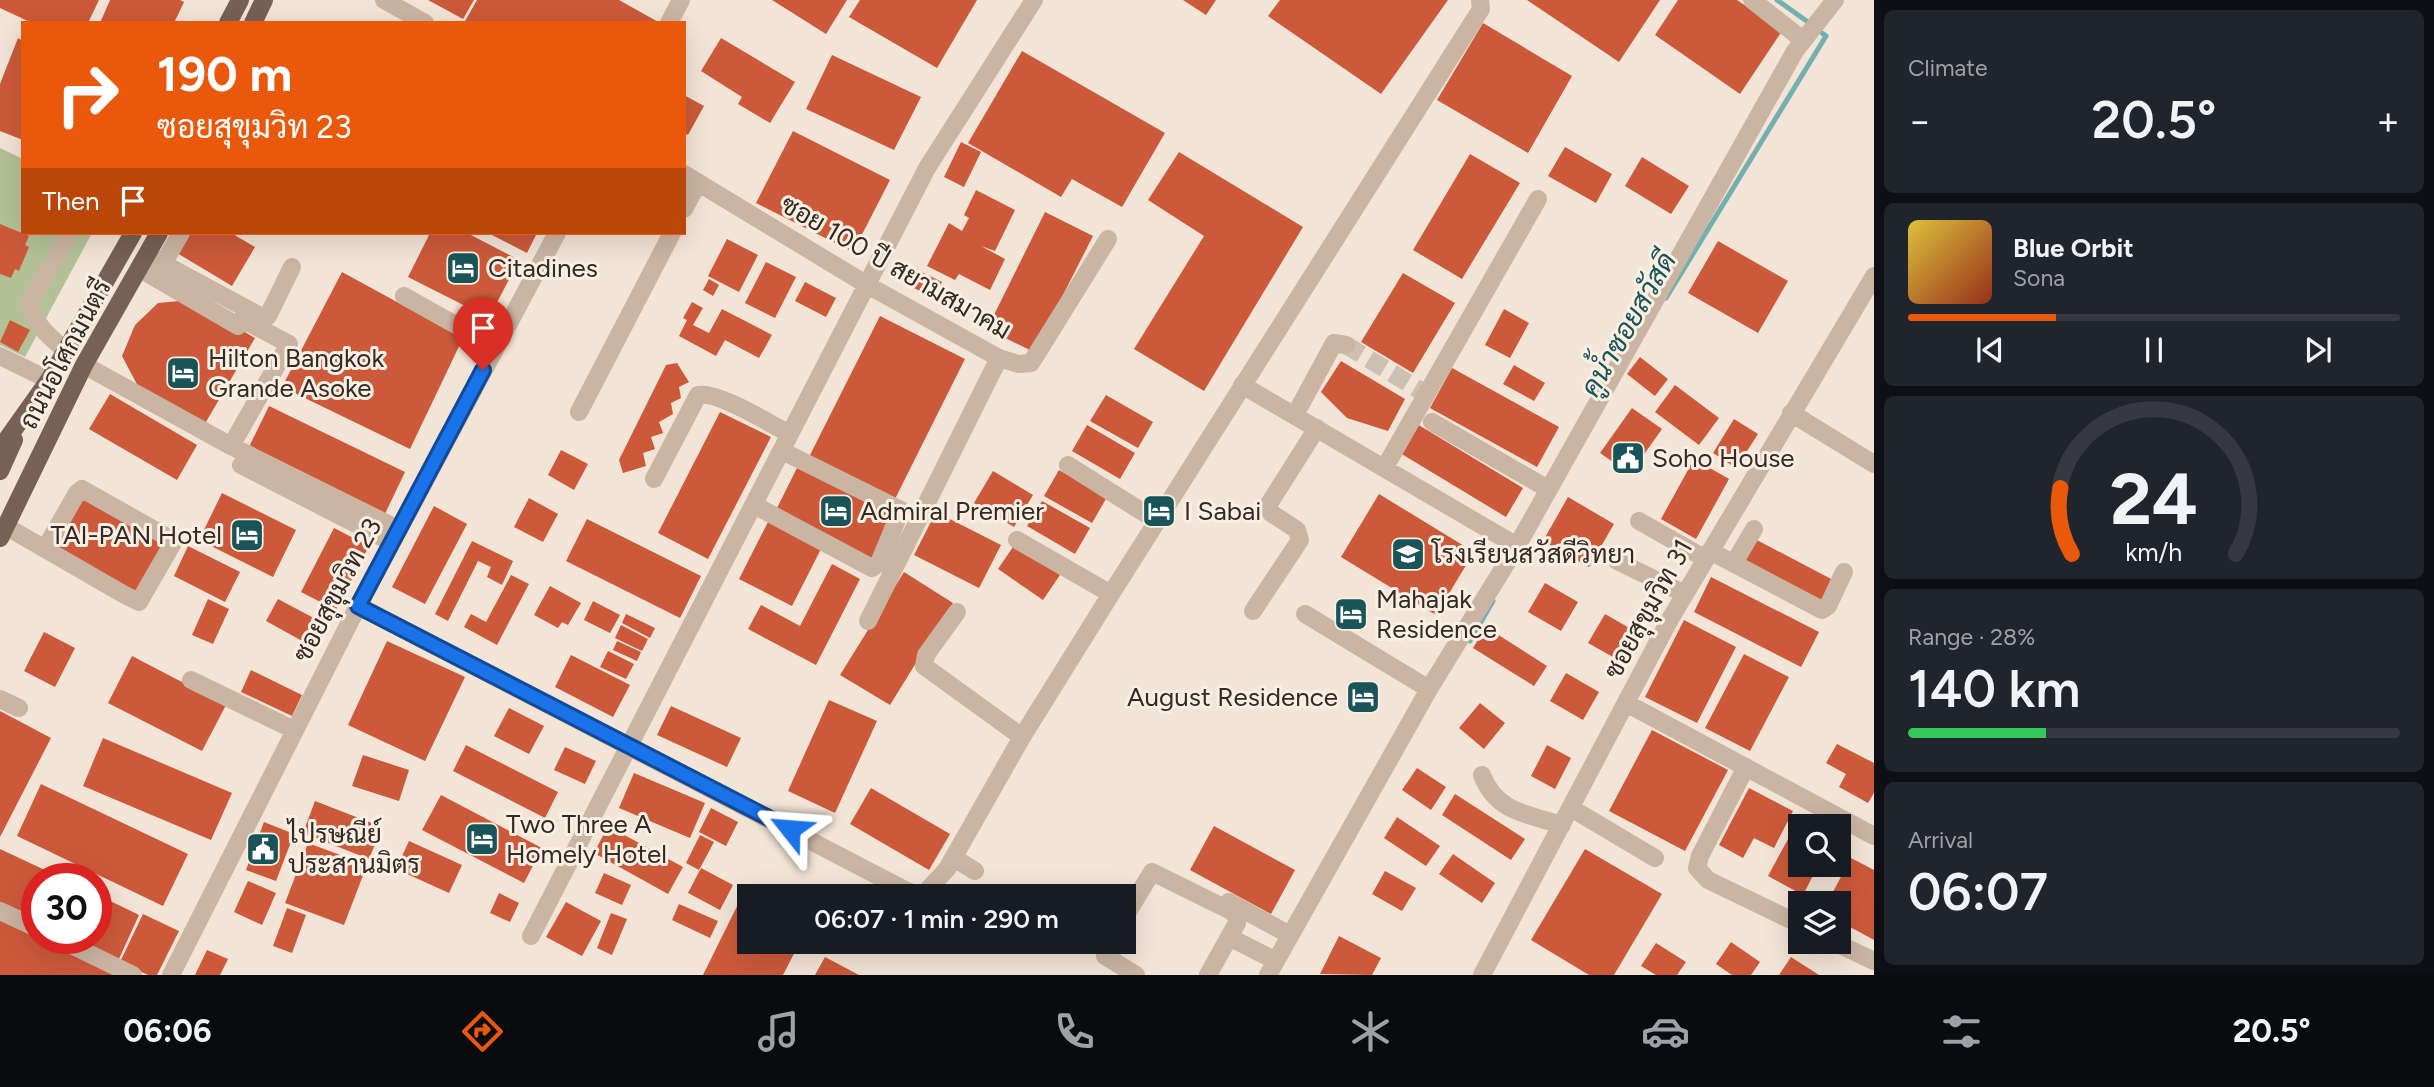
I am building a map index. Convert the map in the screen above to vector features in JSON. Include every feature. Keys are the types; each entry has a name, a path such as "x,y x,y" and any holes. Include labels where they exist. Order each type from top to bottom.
{"main road":[{"path":"229,21 240,0"},
{"path":"254,21 264,0"},
{"name":"ถนนอโศกมนตรี","path":"0,449 49,380 132,235"},
{"name":"ถนนอโศกมนตรี","path":"3,532 84,365 150,263 158,235"},
{"path":"0,471 24,418"}],"street":[{"path":"384,0 421,21"},
{"path":"670,21 681,0"},
{"path":"531,936 869,286 927,168 1034,0"},
{"path":"942,884 1022,737 1481,9 1480,0"},
{"path":"1752,0 1803,40"},
{"path":"1229,937 1272,968 1429,689 1517,546 1803,40 1835,0"},
{"path":"686,200 691,178"},
{"name":"ซอย 100 ปี สยามสมาคม","path":"691,178 869,286 999,358 1018,364 1031,363 1108,239"},
{"path":"1385,467 1538,199"},
{"path":"66,351 45,334 32,313 30,302 69,235"},
{"path":"150,263 179,235"},
{"name":"ซอยสุขุมวิท 23","path":"171,975 358,606 556,235"},
{"path":"579,412 671,235"},
{"path":"150,263 262,317 268,316 292,267"},
{"path":"150,263 238,326 242,319 289,344 231,446"},
{"name":"ซอยสุขุมวิท 31","path":"1482,975 1685,594 1874,276"},
{"path":"404,296 495,347"},
{"path":"1294,415 1334,343 1346,345"},
{"path":"0,355 49,380"},
{"path":"868,621 999,358"},
{"path":"84,365 395,535"},
{"path":"1242,385 1517,546"},
{"path":"654,479 698,395 706,394 720,399 790,434"},
{"path":"1791,413 1874,464"},
{"path":"1432,422 1548,489"},
{"path":"1252,611 1300,540 1297,530 1271,513 1267,507 1317,428"},
{"path":"754,505 872,568 879,564 901,510 782,451"},
{"path":"241,465 395,535"},
{"path":"1068,465 1157,521"},
{"path":"3,532 45,549 139,602 174,541 89,490 82,489 77,493 45,549"},
{"path":"1639,521 1708,555 1734,563 1822,610 1828,606 1844,572"},
{"path":"1734,563 1754,529"},
{"path":"1017,540 1111,594"},
{"path":"1617,561 1685,594"},
{"path":"358,606 632,745 894,884"},
{"path":"957,612 926,654 924,666 1022,737"},
{"path":"1305,614 1429,689"},
{"path":"191,680 294,730"},
{"path":"0,699 19,708"},
{"path":"1626,704 1874,836"},
{"path":"1746,767 1700,856 1697,868 1708,880 1788,919"},
{"path":"1482,775 1489,793 1500,803 1562,825"},
{"path":"1571,808 1655,858"},
{"path":"954,858 975,871"},
{"path":"1152,860 1290,935"},
{"path":"1136,898 1152,872 1237,916 1208,975"},
{"path":"0,911 21,921"},
{"path":"1851,950 1874,961"},
{"path":"90,954 133,975"},
{"path":"1106,954 1105,956 1136,975"}],"green space":[{"path":"0,148 21,158 21,235 91,235 25,357 0,345"}],"building":[{"path":"0,0 99,0 89,21 28,21 0,8"},
{"path":"110,0 184,2 175,21 101,21"},
{"path":"428,0 474,0 463,19"},
{"path":"477,0 619,0 656,21 465,21"},
{"path":"772,0 847,0 826,34"},
{"path":"860,0 977,0 937,68 849,17"},
{"path":"1183,0 1216,0 1206,15"},
{"path":"1280,0 1448,0 1381,94 1268,16"},
{"path":"1527,0 1660,0 1619,62"},
{"path":"1678,0 1737,0 1782,31 1740,94 1655,35"},
{"path":"1483,23 1572,76 1528,153 1437,100"},
{"path":"18,38 21,40 21,139 0,131 0,84"},
{"path":"721,38 795,82 770,123 738,104 742,97 701,71"},
{"path":"1022,51 1165,133 1122,207 1072,179 1061,197 968,143"},
{"path":"832,55 921,97 894,150 806,109"},
{"path":"686,96 704,106 688,135 686,134"},
{"path":"793,131 890,180 853,252 756,203"},
{"path":"961,142 981,152 964,187 944,177"},
{"path":"1565,147 1612,174 1596,203 1548,176"},
{"path":"1179,152 1303,227 1204,391 1134,349 1204,236 1148,200"},
{"path":"1470,154 1520,183 1462,279 1413,250"},
{"path":"1642,157 1689,186 1671,214 1625,186"},
{"path":"976,190 1015,210 995,251 981,246 1005,259 990,290 959,274 955,280 927,266 949,223 962,231 969,218 964,215"},
{"path":"1045,212 1093,236 1034,352 987,329"},
{"path":"0,224 21,235 29,236 25,245 29,247 19,271 15,269 11,278 0,274"},
{"path":"181,235 234,235 255,247 232,286 172,250"},
{"name":"Citadines","path":"429,235 471,235 519,260 489,318 408,277"},
{"path":"492,235 536,235 527,253"},
{"path":"727,239 758,255 739,292 708,276"},
{"path":"1718,241 1788,281 1758,333 1688,293"},
{"path":"900,261 942,282 934,298 892,277"},
{"path":"766,262 796,277 775,318 745,303"},
{"path":"342,272 463,338 410,449 282,387"},
{"path":"1403,273 1455,303 1413,373 1361,342"},
{"path":"709,279 719,285 713,296 703,290"},
{"path":"805,282 836,298 826,317 795,301"},
{"name":"Hilton Bangkok Grande Asoke","path":"190,300 255,338 203,427 140,390 122,356 135,325 158,303"},
{"path":"692,302 703,308 693,325 709,333 722,309 772,335 759,358 725,340 716,356 679,336 687,320 683,318"},
{"path":"1504,309 1529,323 1510,358 1485,345"},
{"path":"880,316 965,359 894,501 809,457"},
{"path":"10,320 30,330 18,352 0,342"},
{"path":"1640,357 1668,379 1655,396 1627,374"},
{"path":"1341,361 1405,399 1388,431 1347,418 1321,392"},
{"path":"677,363 689,382 679,387 681,398 671,403 673,414 659,422 663,433 651,437 655,449 643,453 646,466 623,473 619,460 666,365"},
{"path":"1514,365 1545,383 1534,401 1503,384"},
{"path":"1452,368 1559,427 1537,467 1430,408"},
{"path":"1675,385 1719,418 1699,445 1655,412"},
{"path":"110,394 197,445 177,480 89,429"},
{"path":"1106,395 1153,422 1138,448 1090,421"},
{"path":"269,406 405,472 383,518 248,449"},
{"path":"1632,408 1662,429 1630,474 1600,453"},
{"path":"720,412 771,437 708,559 658,533"},
{"path":"1734,419 1758,434 1736,468 1713,453"},
{"path":"1417,424 1523,488 1506,517 1400,453"},
{"path":"1087,425 1135,453 1120,479 1072,451"},
{"path":"561,450 588,464 574,490 548,475"},
{"path":"1694,459 1729,479 1696,539 1661,519"},
{"name":"Admiral Premier","path":"800,462 897,512 873,559 776,510"},
{"path":"1059,470 1107,497 1092,523 1044,496"},
{"path":"993,471 1033,495 1014,527 974,503"},
{"name":"TAI-PAN Hotel","path":"222,493 296,530 273,577 199,540"},
{"name":"โรงเรียนสวัสดีวิทยา","path":"1379,494 1474,552 1436,615 1341,557"},
{"path":"85,495 166,543 136,595 54,547"},
{"path":"1568,497 1614,524 1589,567 1543,541"},
{"path":"529,498 558,514 543,542 514,527"},
{"path":"1042,501 1090,528 1075,554 1027,526"},
{"path":"434,506 467,524 425,604 392,587"},
{"path":"936,512 1001,545 979,588 914,555"},
{"path":"587,519 701,576 680,618 566,561"},
{"path":"768,522 821,549 792,606 739,579"},
{"path":"334,528 369,546 336,610 301,592"},
{"path":"1753,538 1835,581 1820,604 1743,559"},
{"path":"472,541 513,561 502,585 487,577 491,567 478,561 448,621 435,614"},
{"path":"1015,544 1060,575 1043,600 998,569"},
{"path":"188,546 240,572 225,602 174,576"},
{"path":"832,564 860,579 816,665 748,629 761,605 800,626"},
{"path":"904,572 953,603 890,705 840,675"},
{"path":"511,575 529,584 497,645 464,627 471,614 486,622"},
{"path":"1711,577 1819,632 1801,667 1694,612"},
{"path":"1545,583 1578,602 1561,631 1528,612"},
{"path":"550,586 581,603 568,625 562,622 558,628 534,615"},
{"path":"208,599 229,609 213,644 192,635"},
{"path":"278,599 325,624 313,647 266,621"},
{"path":"593,601 620,615 610,633 584,620"},
{"path":"626,614 655,628 650,638 622,623"},
{"path":"1605,614 1638,633 1622,662 1588,643"},
{"path":"1684,620 1736,647 1697,723 1645,697"},
{"path":"621,625 648,639 642,651 615,638"},
{"path":"1486,627 1547,666 1534,686 1473,648"},
{"path":"44,632 75,648 55,687 24,671"},
{"path":"387,641 465,677 425,761 348,725"},
{"path":"617,641 641,652 637,661 613,650"},
{"path":"608,651 634,664 626,679 600,667"},
{"path":"1744,654 1789,677 1750,751 1705,728"},
{"path":"571,655 630,685 613,717 555,687"},
{"path":"132,656 226,705 202,751 108,703"},
{"path":"251,670 302,695 292,716 241,692"},
{"path":"1566,673 1599,692 1583,720 1550,701"},
{"path":"829,700 877,721 835,813 788,791"},
{"path":"1480,703 1505,723 1484,749 1459,728"},
{"path":"671,706 741,738 727,767 657,735"},
{"path":"509,708 544,726 529,754 494,736"},
{"path":"0,711 51,738 0,837"},
{"path":"1652,730 1728,770 1685,851 1609,811"},
{"path":"103,738 232,793 211,840 83,786"},
{"path":"1837,744 1874,763 1874,793 1868,803 1839,787 1846,774 1826,763"},
{"path":"466,745 558,792 545,818 453,771"},
{"path":"1547,745 1571,758 1555,789 1531,776"},
{"path":"565,747 596,761 585,784 554,770"},
{"path":"363,755 409,770 399,801 352,786"},
{"path":"1417,768 1446,787 1431,810 1402,790"},
{"path":"634,773 705,803 690,838 619,808"},
{"path":"41,784 188,854 163,906 112,882 112,863 73,863 17,836"},
{"path":"871,788 950,834 929,870 850,824"},
{"path":"1749,788 1793,811 1788,814 1788,821 1774,848 1754,838 1743,858 1719,845"},
{"path":"1455,794 1525,839 1511,860 1442,815"},
{"name":"Two Three A Homely Hotel","path":"441,795 542,848 524,883 422,830"},
{"path":"315,801 382,827 369,859 303,833"},
{"path":"711,808 738,822 726,846 699,832"},
{"path":"1397,817 1440,846 1426,866 1384,838"},
{"path":"264,822 294,834 276,881 246,870"},
{"path":"608,826 683,867 668,894 594,853"},
{"path":"1214,826 1295,870 1271,914 1190,870"},
{"path":"700,835 714,842 699,870 686,863"},
{"path":"1788,839 1788,877 1812,877 1805,891 1796,891 1768,876"},
{"path":"409,841 462,865 449,893 396,869"},
{"path":"308,843 367,865 344,925 285,903"},
{"path":"0,849 30,863 21,863 21,913 0,902"},
{"path":"1585,849 1662,894 1614,975 1589,975 1531,940"},
{"path":"1453,854 1495,883 1482,903 1439,874"},
{"path":"1851,858 1874,870 1874,940 1851,928 1851,891 1833,891 1841,877 1851,877"},
{"path":"701,868 733,885 720,910 688,893"},
{"path":"1385,871 1416,888 1402,911 1372,894"},
{"path":"604,873 631,885 622,905 595,893"},
{"path":"248,881 276,893 262,925 234,912"},
{"path":"499,893 519,903 510,922 490,913"},
{"path":"112,902 139,915 118,961 104,954 112,954"},
{"path":"566,902 601,921 582,956 546,937"},
{"path":"679,904 718,921 710,938 672,920"},
{"path":"737,906 737,954 794,954 783,975 703,975"},
{"path":"287,908 306,915 292,953 273,946"},
{"path":"611,913 627,919 612,955 597,948"},
{"path":"143,914 179,931 157,975 148,975 120,962"},
{"path":"0,920 21,930 21,954 72,954 118,975 0,975"},
{"path":"1339,936 1381,958 1372,975 1320,974"},
{"path":"1731,942 1760,962 1751,975 1732,975 1716,964"},
{"path":"1656,943 1686,962 1677,975 1656,975 1641,966"},
{"path":"207,950 228,959 220,975 195,975"},
{"path":"825,957 859,975 815,975"},
{"path":"1791,957 1819,975 1779,975"}],"waterway":[{"name":"คูน้ำซอยสวัสดี","path":"1777,0 1808,22"},
{"name":"คูน้ำซอยสวัสดี","path":"1666,298 1826,36 1822,33"},
{"name":"คูน้ำซอยสวัสดี","path":"1470,641 1493,601"}],"tunnel":[{"path":"1346,345 1421,391"}],"place":[{"name":"Citadines","path":"463,268"},
{"name":"Hilton Bangkok Grande Asoke","path":"183,373"},
{"name":"Soho House","path":"1628,458"},
{"name":"Admiral Premier","path":"836,511"},
{"name":"I Sabai","path":"1159,511"},
{"name":"TAI-PAN Hotel","path":"247,535"},
{"name":"โรงเรียนสวัสดีวิทยา","path":"1408,554"},
{"name":"Mahajak Residence","path":"1351,614"},
{"name":"August Residence","path":"1363,697"},
{"name":"Two Three A Homely Hotel","path":"482,839"},
{"name":"ไปรษณีย์ ประสานมิตร","path":"263,849"}],"route":[{"path":"483,370 358,606 632,745 790,829"}]}
